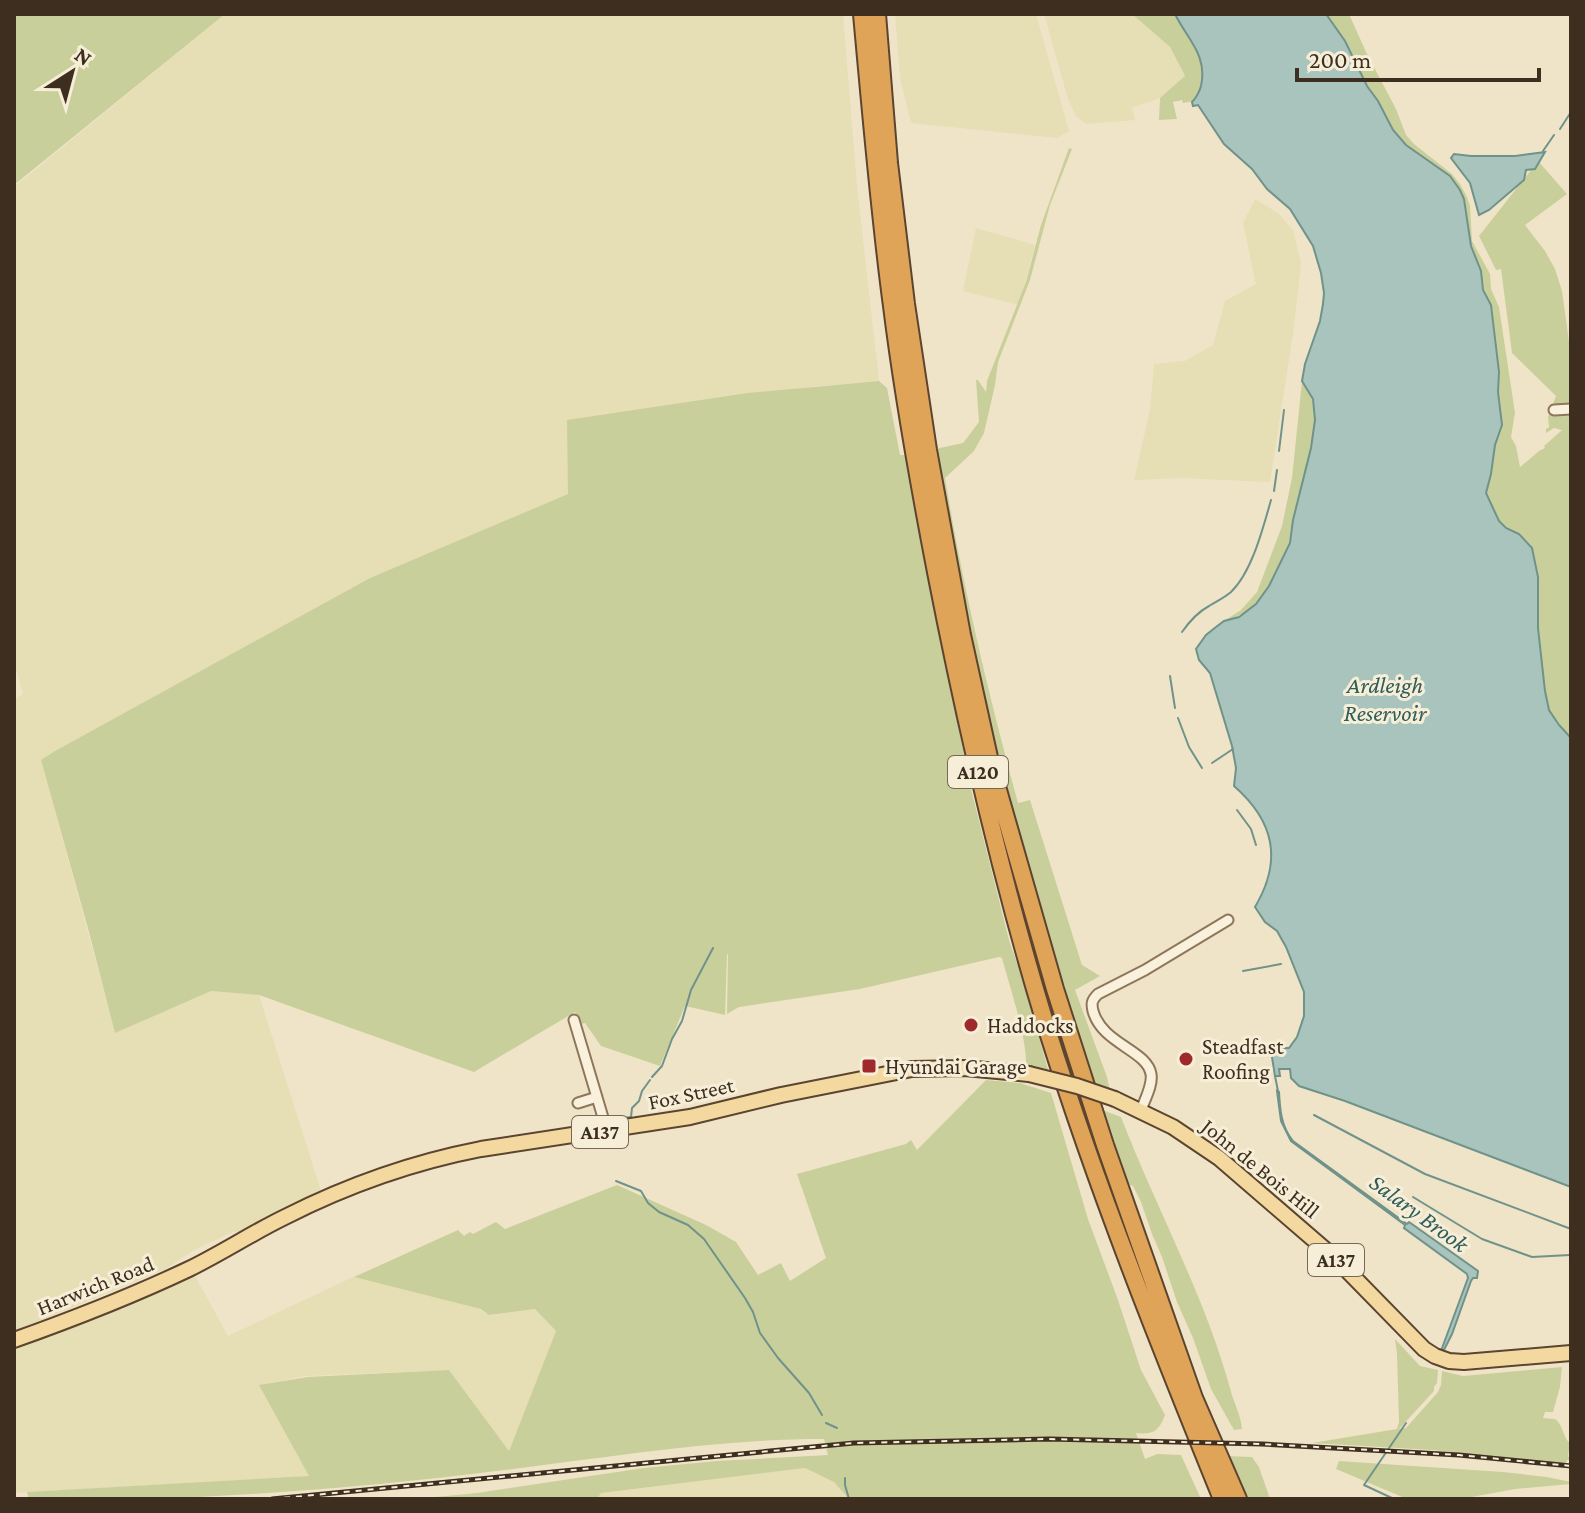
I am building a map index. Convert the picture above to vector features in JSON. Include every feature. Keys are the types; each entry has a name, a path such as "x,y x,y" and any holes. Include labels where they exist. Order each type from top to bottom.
{"highway":[{"name":"A120","path":"862,14 873,138 905,401 952,653 977,767 1005,882 1047,1028 1089,1155 1157,1339 1222,1499"},
{"name":"A120","path":"877,14 891,179 928,450 962,635 990,762 1055,989 1105,1145 1194,1398 1238,1499"}],"main road":[{"name":"Fox Street","path":"192,1268 316,1202 352,1187 467,1152 605,1124 690,1117 912,1069 965,1068 1029,1074 1077,1086"},
{"name":"John de Bois Hill","path":"1077,1086 1141,1110 1188,1136 1232,1168 1328,1252 1414,1341 1435,1356 1464,1362 1571,1353"},
{"name":"Harwich Road","path":"14,1340 71,1320 192,1268"}],"street":[{"path":"1554,410 1571,409"},
{"path":"1141,1110 1151,1082 1151,1072 1146,1063 1104,1032 1097,1023 1093,999 1228,920"},
{"path":"574,1020 605,1124"},
{"path":"578,1103 597,1097"}],"shaded area":[{"path":"225,14 843,14 857,186 879,381 808,387 370,578 41,760 115,1032 211,991 259,995 322,1194 244,1232 233,1232 194,1250 166,1269 14,1331 14,699 23,694 14,662 14,187"},
{"path":"895,14 1036,14 1069,131 1057,138 911,123 900,78"},
{"path":"1044,14 1132,14 1170,47 1185,77 1160,98 1132,108 1135,120 1086,124 1076,116 1068,99"},
{"path":"1255,199 1278,213 1293,230 1301,263 1270,482 1181,478 1134,480 1150,410 1154,364 1185,361 1213,345 1225,301 1256,284 1243,223"},
{"path":"976,228 1035,245 1019,305 963,291"},
{"path":"194,1274 228,1336 353,1277 479,1308 489,1315 535,1309 556,1331 509,1451 449,1370 305,1376 260,1385 310,1476 14,1493 14,1348"},
{"path":"805,1468 834,1482 849,1499 597,1499 601,1493"}],"green space":[{"path":"14,14 225,14 14,185"},
{"path":"1132,14 1175,14 1198,55 1203,76 1200,88 1194,101 1173,102 1177,119 1159,120 1160,98 1185,76 1170,47"},
{"path":"1326,14 1349,14 1406,135 1452,174 1467,197 1472,241 1490,274 1491,289 1499,307 1515,413 1511,437 1520,467 1562,430 1554,428 1546,433 1556,396 1512,353 1501,269 1496,270 1479,236 1539,162 1567,194 1525,225 1555,269 1562,291 1571,356 1571,738 1549,710 1545,691 1535,566 1499,521 1486,495 1495,445 1502,426 1499,372 1493,324 1481,271 1471,246 1464,199 1450,176 1406,145 1393,130 1349,48"},
{"path":"1069,148 1072,149 1050,205 1030,280 998,362 984,433 974,451 945,478 977,642 1018,803 1030,800 1082,965 1100,976 1075,990 1110,1091 1083,1081 1001,783 935,449 963,443 979,422 976,380 986,392 987,381 1026,282 1041,225"},
{"path":"879,381 887,388 900,455 905,455 971,789 1009,940 1049,1073 1026,1069 1018,1014 1002,958 999,957 860,989 739,1007 727,1014 727,954 725,1015 685,1006 660,1066 601,1046 575,1012 474,1072 259,995 211,991 115,1033 41,760 370,578 568,494 567,420 748,393"},
{"path":"1302,381 1313,405 1314,434 1286,552 1261,599 1247,611 1224,621 1241,610 1257,592 1282,526 1292,478"},
{"path":"986,1080 1020,1083 1051,1093 1088,1219 1141,1370 1165,1415 1154,1431 1136,1433 1145,1459 1157,1454 1181,1455 1201,1499 849,1499 834,1482 805,1468 601,1493 597,1499 415,1499 644,1468 828,1455 824,1439 704,1445 372,1485 283,1492 150,1499 29,1499 27,1492 309,1476 259,1385 308,1377 449,1370 509,1451 556,1331 535,1309 489,1315 481,1309 354,1277 458,1230 464,1236 496,1222 505,1229 617,1185 736,1242 758,1275 781,1263 790,1281 826,1258 797,1174 906,1144 911,1140 917,1150"},
{"path":"1097,1108 1121,1117 1207,1319 1242,1429 1234,1430 1211,1389 1141,1202 1133,1186 1126,1183"},
{"path":"1395,1339 1420,1366 1438,1370 1434,1391 1399,1429 1406,1428 1438,1392 1442,1371 1463,1376 1562,1367 1553,1412 1545,1412 1543,1418 1555,1419 1560,1424 1570,1443 1568,1456 1571,1460 1566,1463 1571,1465 1432,1450 1312,1443 1397,1429"},
{"path":"1226,1456 1252,1457 1259,1467 1270,1499 1245,1499"},
{"path":"1339,1461 1503,1472 1547,1477 1571,1484 1515,1489 1461,1499 1407,1499 1336,1469"}],"water":[{"name":"Ardleigh Reservoir","path":"1175,14 1326,14 1345,41 1393,130 1406,145 1450,176 1464,199 1471,246 1481,271 1483,290 1491,305 1499,372 1502,425 1486,493 1499,521 1519,534 1532,548 1538,577 1538,628 1545,691 1549,710 1571,738 1571,1187 1299,1086 1291,1078 1290,1069 1279,1069 1280,1076 1275,1076 1271,1051 1289,1048 1297,1037 1304,1016 1304,992 1277,931 1265,922 1255,907 1269,873 1270,842 1258,813 1234,786 1236,768 1232,746 1210,673 1199,660 1196,649 1206,635 1224,621 1239,617 1256,604 1269,586 1290,543 1315,420 1313,399 1302,381 1320,321 1324,293 1313,246 1290,209 1224,144 1198,105 1193,106 1192,102 1201,86 1202,65"},
{"path":"1545,152 1535,169 1526,170 1524,180 1479,215 1470,183 1451,158 1454,154 1515,156"},
{"path":"1277,1091 1284,1124 1293,1141 1478,1271 1477,1278 1471,1281 1443,1352 1467,1274 1291,1141 1281,1121"}],"waterway":[{"path":"1560,129 1571,112"},
{"path":"1543,151 1554,135"},
{"path":"1279,451 1284,410"},
{"path":"1274,491 1277,470"},
{"path":"1182,632 1197,614 1228,594 1245,573 1271,500"},
{"path":"1170,676 1175,708"},
{"path":"1178,718 1189,747 1202,768"},
{"path":"1212,763 1233,749"},
{"path":"1237,810 1251,829 1256,845"},
{"path":"652,1077 662,1066 682,1021 691,990 713,948"},
{"path":"1243,971 1281,964"},
{"name":"Salary Brook","path":"1275,1076 1278,1091"},
{"path":"623,1118 631,1117 632,1108 650,1080"},
{"path":"1314,1115 1425,1174 1571,1229"},
{"path":"616,1181 641,1191 648,1203 659,1212 688,1225 704,1239 745,1298 760,1333 809,1393 822,1415"},
{"path":"1413,1197 1482,1239 1532,1257 1570,1255"},
{"path":"826,1423 837,1428"},
{"name":"Salary Brook","path":"1394,1499 1364,1485 1406,1423"},
{"path":"845,1478 849,1499"}],"railway":[{"path":"272,1499 854,1443 1049,1439 1262,1444 1459,1455 1571,1466"}],"place":[{"name":"Haddocks","path":"971,1025"},
{"name":"Steadfast Roofing","path":"1186,1059"},
{"name":"Hyundai Garage","path":"869,1066"}]}
